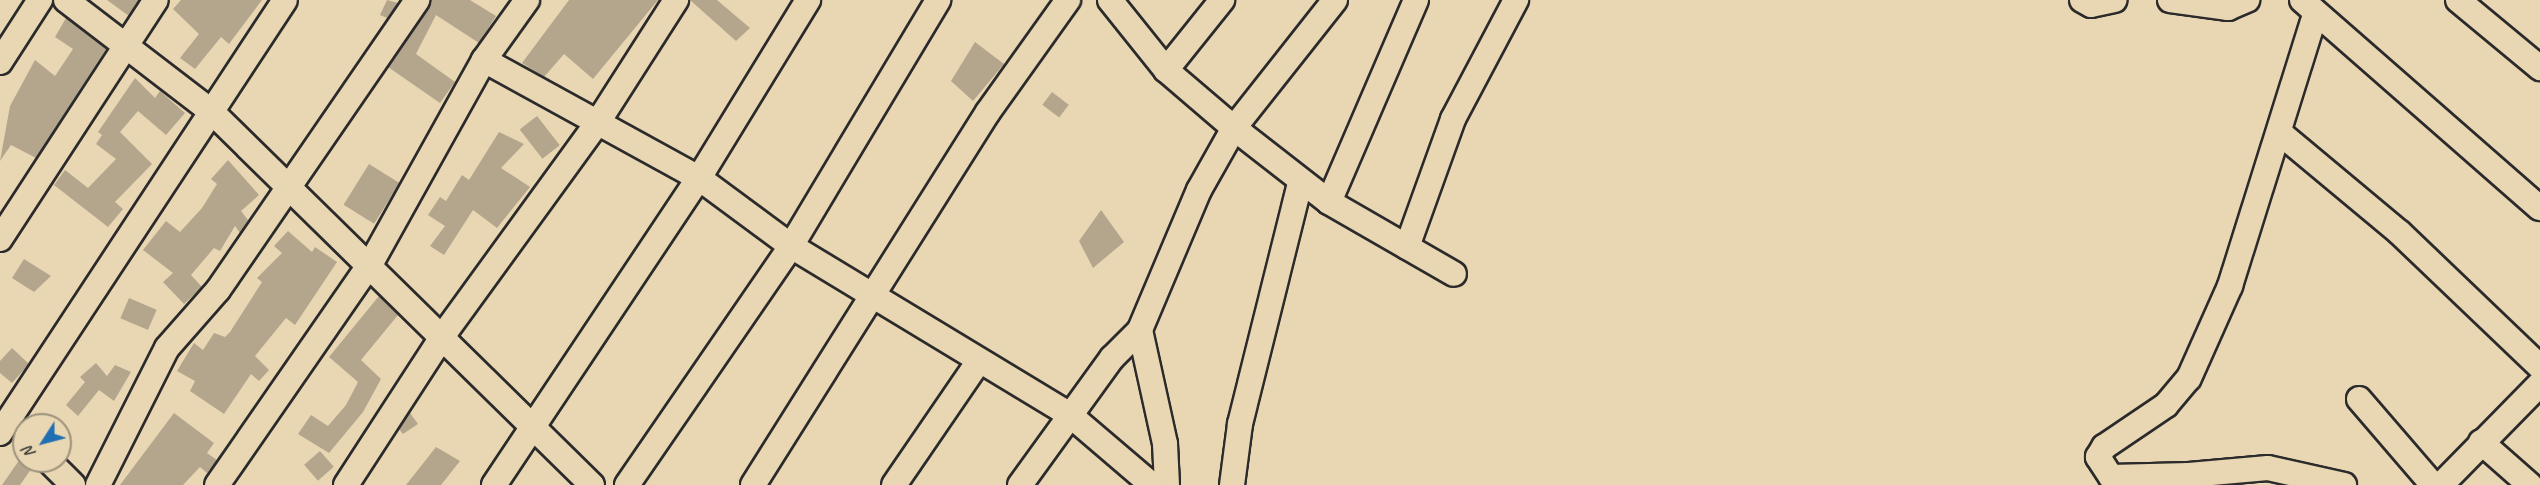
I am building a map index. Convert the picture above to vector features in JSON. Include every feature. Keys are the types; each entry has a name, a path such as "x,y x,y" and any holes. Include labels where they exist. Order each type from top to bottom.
{"street":[{"path":"0,62 40,0"},
{"path":"66,0 126,43 213,112 444,334 537,426 592,485"},
{"path":"0,239 156,0"},
{"path":"8,426 285,0"},
{"path":"98,485 167,348 218,290 288,183 417,0"},
{"path":"217,485 371,263 484,60 527,0"},
{"path":"346,485 444,334 598,122 676,0"},
{"path":"494,485 537,426 699,178 808,0"},
{"path":"627,485 791,246 938,0"},
{"path":"1110,0 1166,70 1300,183 1454,274"},
{"path":"1166,70 1222,0"},
{"path":"1020,485 1070,415 1140,330 1199,190 1234,128 1335,0"},
{"path":"1329,202 1416,0"},
{"path":"1407,247 1453,119 1516,0"},
{"path":"2082,0 2091,5 2114,0"},
{"path":"2170,0 2228,8 2247,0"},
{"path":"2457,0 2540,68"},
{"path":"753,485 988,112 1061,3"},
{"path":"2344,485 2268,468 2188,480 2111,477 2098,457 2104,447 2166,405 2189,378 2230,286 2280,133 2308,7 2540,208"},
{"path":"484,60 699,178 791,246 874,294 979,361 1070,415 1124,475 1152,485"},
{"path":"2280,133 2400,233 2540,367"},
{"path":"1232,485 1240,424 1300,183"},
{"path":"1140,330 1165,444 1167,485"},
{"path":"894,485 979,361"},
{"path":"2441,485 2481,441 2540,384"},
{"path":"2359,399 2433,485"},
{"path":"2481,441 2530,485"},
{"path":"61,473 73,485"}],"building":[{"path":"107,0 139,0 129,16"},
{"path":"181,0 262,0 229,44 221,37 195,69 180,58 199,34 173,9"},
{"path":"387,0 398,3 387,18 380,15"},
{"path":"431,0 470,0 496,16 479,43 436,15 416,54 455,82 440,103 388,67"},
{"path":"569,0 658,0 593,79 564,54 544,77 522,63"},
{"path":"690,0 717,0 750,28 736,41"},
{"path":"66,18 106,49 36,158 11,145 0,161 10,106 35,60 55,76 73,49 55,37"},
{"path":"975,42 1004,64 973,101 951,81"},
{"path":"135,78 155,98 160,91 185,113 166,135 138,111 120,132 152,164 115,202 123,209 108,227 54,185 65,170 88,188 116,159 96,144 102,135 98,132"},
{"path":"1052,92 1069,105 1059,117 1042,105"},
{"path":"537,116 560,145 542,159 520,130"},
{"path":"499,132 524,144 501,168 530,187 497,228 473,210 444,255 430,246 445,226 428,215 440,197 446,201 462,175 469,180"},
{"path":"228,160 259,195 241,211 248,220 240,233 235,226 220,251 214,248 191,275 202,287 184,304 163,282 173,273 143,250 166,221 180,232 202,208 217,184 211,179"},
{"path":"369,164 400,183 374,224 344,205"},
{"path":"1101,210 1124,242 1093,268 1079,241"},
{"path":"288,231 312,252 315,247 337,262 295,325 286,318 255,356 269,370 259,381 251,374 224,414 190,391 195,381 177,371 194,343 203,350 214,333 225,337 230,332 262,282 257,278 282,253 274,246"},
{"path":"24,259 51,276 34,292 12,278"},
{"path":"379,296 398,315 361,360 381,379 363,412 329,453 298,434 311,415 328,426 346,405 358,382 329,357"},
{"path":"129,298 157,310 148,330 120,318"},
{"path":"12,348 29,364 12,383 0,373 0,361"},
{"path":"96,363 107,376 115,365 131,372 114,401 99,390 78,416 66,405 85,382 80,377"},
{"path":"174,413 214,443 207,453 217,460 213,466 207,473 200,467 183,485 120,485"},
{"path":"410,413 418,424 403,434 399,429"},
{"path":"436,447 460,461 441,485 406,485"},
{"path":"320,451 334,467 318,481 304,465"},
{"path":"12,471 12,473 28,473 20,485 2,485"}]}
